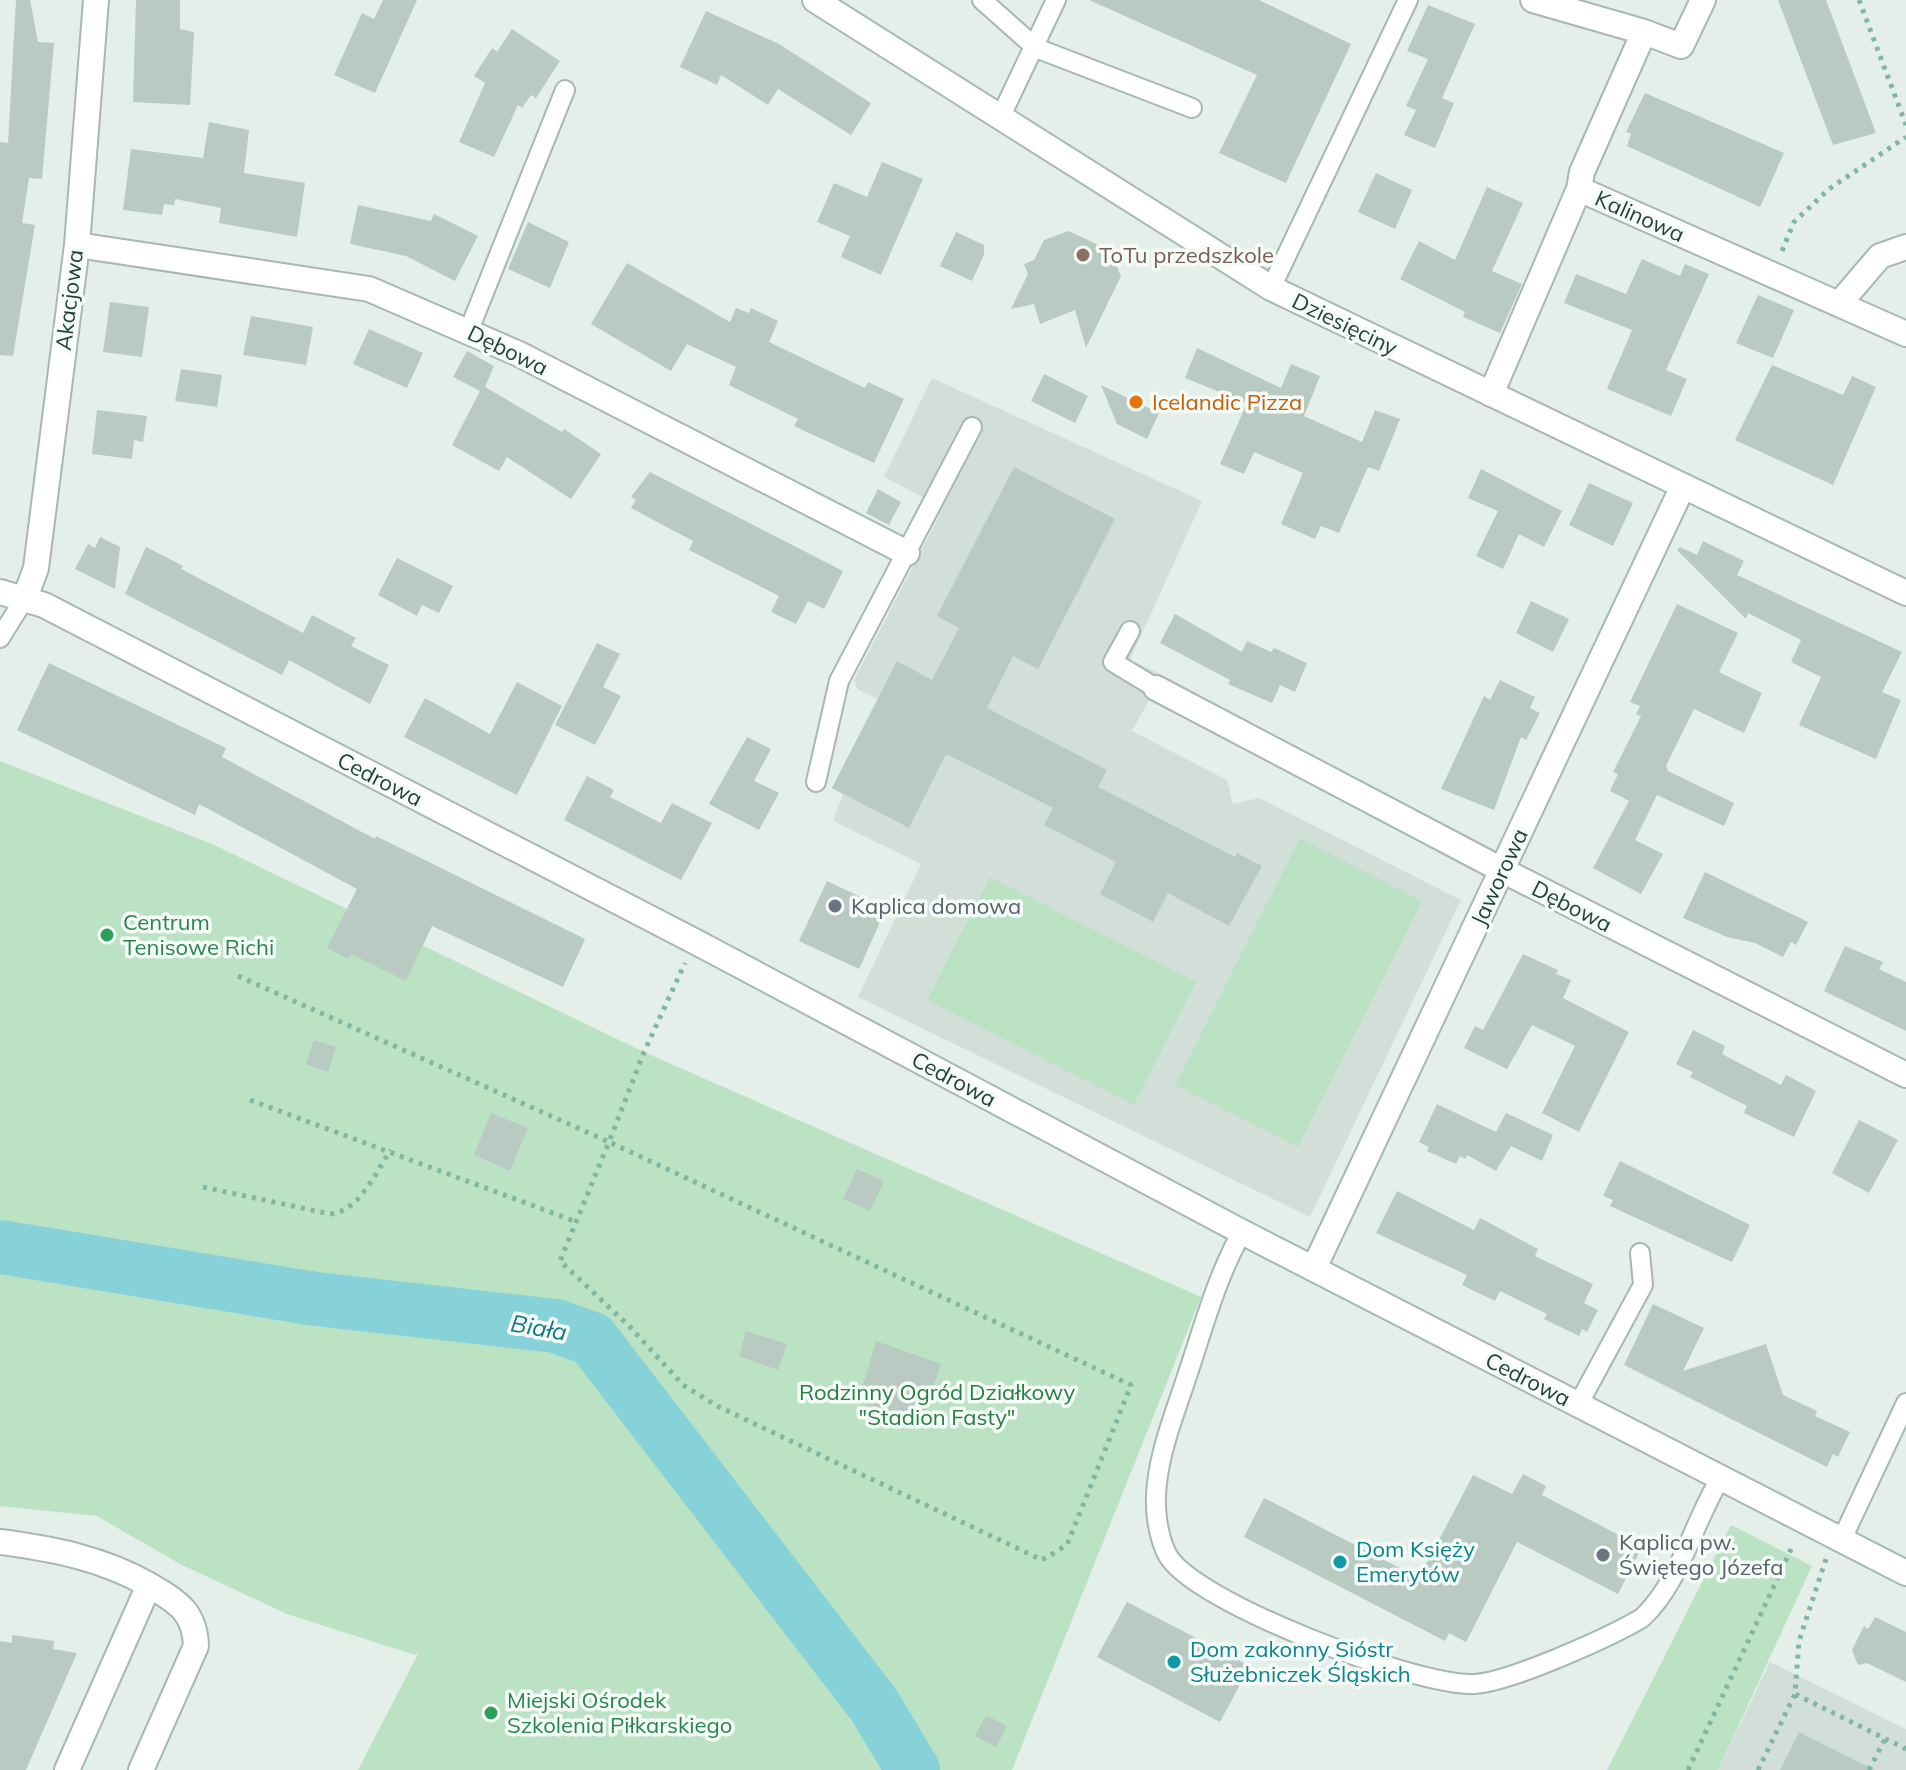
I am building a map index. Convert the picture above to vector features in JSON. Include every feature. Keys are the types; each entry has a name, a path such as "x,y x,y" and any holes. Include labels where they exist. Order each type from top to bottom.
{"street":[{"name":"Akacjowa","path":"25,598 36,568 77,245 96,0"},
{"name":"Dziesięciny","path":"815,0 1271,288 1906,593"},
{"path":"1533,0 1681,46 1703,0"},
{"path":"1579,189 1582,172 1644,32"},
{"name":"Kalinowa","path":"1491,394 1579,189 1906,334"},
{"name":"Dębowa","path":"77,245 369,289 469,330 907,553"},
{"path":"1839,304 1880,256 1906,247"},
{"name":"Jaworowa","path":"1314,1268 1683,486"},
{"name":"Cedrowa","path":"0,592 25,598 694,941 1242,1232 1906,1573"},
{"name":"Dębowa","path":"1156,688 1502,870 1906,1075"},
{"path":"0,1542 72,1554 119,1568 186,1608 196,1646 141,1770"},
{"path":"67,1770 149,1585"}],"lane":[{"path":"982,0 1036,48 1192,108"},
{"path":"1000,118 1036,48 1056,0"},
{"path":"1271,288 1408,0"},
{"path":"469,330 565,90"},
{"path":"816,782 839,681 972,427"},
{"path":"0,638 25,598"},
{"path":"1130,631 1113,662 1156,688"},
{"path":"1242,1232 1224,1264 1162,1452 1156,1485 1160,1531 1167,1555 1181,1575 1306,1639 1386,1668 1473,1685 1501,1679 1627,1627 1656,1605 1720,1479"},
{"path":"1578,1405 1643,1285 1640,1253"},
{"path":"1838,1538 1906,1403"}],"path":[{"path":"1859,0 1906,125"},
{"path":"1772,274 1794,222 1829,189 1906,137"},
{"path":"238,976 609,1142 1131,1385 1067,1545 1042,1560 717,1406 683,1385 629,1326 560,1261 574,1221 609,1142 644,1052 694,941"},
{"path":"250,1100 391,1150 574,1221"},
{"path":"203,1187 330,1214 342,1213 353,1206 391,1150"},
{"path":"1688,1770 1804,1522"},
{"path":"1758,1770 1795,1694 1799,1641 1838,1538"},
{"path":"1795,1694 1906,1749"},
{"path":"1869,1770 1885,1739"}],"shaded area":[{"path":"932,378 1202,501 1130,660 1163,675 1132,731 1227,780 1233,804 1259,798 1461,900 1310,1217 858,997 921,864 833,821 843,794 832,788 878,699 858,690 854,680 938,518 940,506 884,477"},
{"path":"1770,1662 1906,1729 1906,1770 1718,1770"}],"green space":[{"name":"Rodzinny Ogród Działkowy \"Stadion Fasty\"","path":"0,761 212,844 644,1052 1201,1297 1012,1770 358,1770 419,1652 415,1655 287,1614 180,1564 97,1516 0,1506"},
{"path":"1300,838 1422,901 1298,1147 1175,1085"},
{"path":"990,877 1196,982 1134,1105 927,1000"},
{"path":"1731,1525 1812,1566 1718,1770 1607,1770"}],"building":[{"path":"16,0 30,0 38,42 54,43 42,179 29,178 22,223 35,225 13,356 0,355 0,142 8,143"},
{"path":"136,0 180,0 180,29 194,32 190,105 133,102"},
{"path":"383,0 417,0 375,93 334,75 362,13 374,19"},
{"path":"1089,0 1259,0 1351,44 1286,183 1219,153 1257,75"},
{"path":"1778,0 1826,0 1876,133 1833,145"},
{"path":"1428,5 1475,24 1442,98 1454,103 1435,148 1404,135 1416,110 1406,106 1428,59 1407,51"},
{"path":"706,11 779,44 871,103 851,135 778,89 768,105 721,75 717,85 680,67"},
{"path":"512,29 560,61 536,98 531,95 522,108 518,105 494,157 459,142 485,83 474,76 492,48 497,52"},
{"path":"1645,93 1784,153 1760,207 1627,146 1631,134 1626,132"},
{"path":"209,122 249,130 244,173 305,183 297,237 219,223 221,208 175,199 174,205 164,204 162,215 123,210 131,149 203,158"},
{"path":"882,162 923,179 881,275 841,257 850,236 817,222 834,183 867,197"},
{"path":"1376,173 1412,190 1395,229 1358,212"},
{"path":"1487,187 1523,203 1492,271 1522,284 1500,333 1463,317 1465,312 1400,279 1419,241 1455,260"},
{"path":"358,205 431,221 434,214 478,236 455,281 406,256 350,244"},
{"path":"528,222 569,242 550,288 508,269"},
{"path":"1069,231 1117,254 1114,259 1121,276 1086,348 1075,310 1040,324 1034,304 1011,309 1028,274 1024,264 1034,260 1044,240"},
{"path":"956,232 984,245 984,255 972,281 940,266"},
{"path":"1642,259 1680,276 1685,264 1709,274 1666,370 1687,379 1671,416 1607,389 1632,330 1564,303 1576,274 1626,294"},
{"path":"627,263 730,322 736,308 749,313 751,308 778,321 769,342 865,388 868,382 904,399 874,463 794,426 798,419 729,385 736,367 687,344 671,371 591,324"},
{"path":"1758,295 1794,310 1773,358 1736,343"},
{"path":"110,302 149,307 142,357 103,352"},
{"path":"251,316 313,327 306,365 243,355"},
{"path":"369,329 423,353 407,388 353,364"},
{"path":"1197,348 1281,388 1291,364 1320,376 1304,416 1362,442 1375,410 1400,419 1379,471 1368,467 1339,533 1321,526 1315,539 1281,524 1303,473 1254,452 1244,474 1220,464 1247,403 1185,378"},
{"path":"467,351 494,366 485,387 562,432 564,429 601,454 571,499 507,457 499,471 452,445 480,391 453,377"},
{"path":"1772,365 1843,395 1852,376 1876,387 1833,485 1735,440"},
{"path":"181,369 222,375 217,407 175,401"},
{"path":"1044,374 1088,396 1075,423 1031,401"},
{"path":"1101,385 1159,413 1147,439 1117,424"},
{"path":"97,410 147,416 143,442 134,440 132,459 92,454"},
{"path":"1014,467 1115,519 1038,669 1013,656 987,708 1107,770 1098,787 1235,857 1237,853 1262,866 1229,926 1168,893 1153,922 1100,894 1116,862 1044,825 1053,808 946,754 909,828 832,788 897,661 932,680 959,628 937,616"},
{"path":"1481,469 1562,511 1544,547 1519,534 1503,569 1476,556 1498,511 1468,498"},
{"path":"650,472 843,571 824,609 808,601 796,624 771,612 779,596 689,550 693,541 631,508 636,500 631,497"},
{"path":"1589,483 1633,503 1613,546 1569,525"},
{"path":"878,489 901,502 889,525 866,513"},
{"path":"100,537 120,547 115,589 75,569 88,544 95,548"},
{"path":"1703,541 1744,561 1737,575 1902,652 1882,692 1901,700 1876,759 1799,725 1821,677 1791,662 1801,640 1748,613 1746,619 1677,550 1680,547 1697,555"},
{"path":"146,547 183,566 181,569 303,633 312,615 356,638 351,646 389,665 370,704 289,660 282,675 125,594"},
{"path":"397,558 453,586 439,613 422,605 417,616 378,595"},
{"path":"1531,601 1569,619 1553,652 1516,633"},
{"path":"1677,604 1738,633 1719,672 1762,693 1744,733 1694,709 1666,766 1668,771 1734,803 1724,826 1657,795 1635,840 1663,854 1641,894 1593,868 1629,801 1610,791 1618,774 1613,772 1641,716 1636,714 1640,706 1630,702"},
{"path":"1175,614 1242,652 1247,641 1271,652 1274,648 1307,663 1295,692 1280,685 1272,703 1228,684 1230,680 1160,643"},
{"path":"597,643 620,654 603,687 621,696 595,745 555,725"},
{"path":"49,663 226,748 222,757 375,839 376,836 585,939 563,987 432,926 406,981 351,954 348,959 327,948 357,889 199,804 195,815 17,730"},
{"path":"1500,680 1535,697 1530,708 1540,713 1526,740 1521,737 1494,810 1441,789 1484,696 1490,700"},
{"path":"517,682 562,706 517,795 404,737 425,698 490,734"},
{"path":"747,737 771,749 754,781 779,793 759,830 709,804"},
{"path":"587,776 614,790 610,797 661,823 672,803 712,823 681,880 564,820"},
{"path":"1705,872 1808,922 1796,945 1791,942 1783,957 1755,943 1727,937 1683,918"},
{"path":"827,881 886,909 859,969 799,941"},
{"path":"1845,946 1883,962 1879,969 1906,982 1906,1031 1824,991"},
{"path":"1523,954 1558,970 1556,974 1571,980 1563,998 1629,1032 1579,1132 1542,1113 1575,1046 1532,1025 1507,1069 1464,1048 1475,1026 1483,1030"},
{"path":"1693,1030 1725,1046 1722,1054 1781,1085 1786,1075 1816,1091 1794,1137 1744,1113 1747,1106 1690,1077 1693,1072 1676,1064"},
{"path":"314,1040 336,1047 328,1072 306,1064"},
{"path":"1437,1104 1496,1132 1506,1113 1553,1135 1542,1161 1511,1146 1496,1171 1467,1155 1465,1159 1460,1156 1456,1164 1427,1151 1429,1147 1419,1142"},
{"path":"491,1113 528,1128 510,1171 474,1155"},
{"path":"1859,1120 1898,1140 1869,1193 1832,1173"},
{"path":"1620,1161 1750,1225 1732,1262 1610,1206 1613,1200 1603,1196"},
{"path":"857,1169 884,1181 870,1211 843,1199"},
{"path":"1397,1191 1474,1230 1480,1218 1538,1249 1535,1256 1593,1284 1584,1303 1598,1310 1587,1332 1582,1329 1579,1336 1544,1319 1547,1314 1500,1291 1495,1301 1462,1285 1467,1275 1376,1233"},
{"path":"1653,1304 1704,1328 1683,1371 1766,1344 1783,1395 1817,1411 1815,1416 1850,1432 1838,1457 1833,1454 1827,1467 1624,1365"},
{"path":"746,1331 787,1344 778,1370 739,1356"},
{"path":"876,1341 941,1364 921,1423 858,1402"},
{"name":"Dom Księży Emerytów","path":"1523,1474 1546,1486 1542,1495 1642,1547 1618,1594 1517,1542 1466,1642 1449,1633 1445,1641 1244,1537 1264,1498 1419,1578 1473,1475 1512,1494"},
{"name":"Dom zakonny Sióstr Służebniczek Śląskich","path":"1127,1602 1250,1666 1220,1722 1097,1657"},
{"path":"1875,1617 1906,1632 1906,1682 1867,1663 1858,1665 1852,1650 1864,1626 1868,1629"},
{"path":"12,1635 54,1641 53,1649 77,1653 26,1770 0,1770 0,1641 12,1643"},
{"path":"986,1715 1007,1726 996,1747 975,1736"},
{"path":"1799,1732 1875,1770 1780,1770"}],"waterway":[{"name":"Biała","path":"0,1247 316,1299 556,1326 592,1339 874,1705 913,1770"}],"place":[{"name":"ToTu przedszkole","path":"1083,255"},
{"name":"Icelandic Pizza","path":"1136,402"},
{"name":"Kaplica domowa","path":"835,906"},
{"name":"Centrum Tenisowe Richi","path":"107,935"},
{"name":"Kaplica pw. Świętego Józefa","path":"1603,1555"},
{"name":"Dom Księży Emerytów","path":"1340,1562"},
{"name":"Dom zakonny Sióstr Służebniczek Śląskich","path":"1174,1662"},
{"name":"Miejski Ośrodek Szkolenia Piłkarskiego","path":"491,1713"}]}
